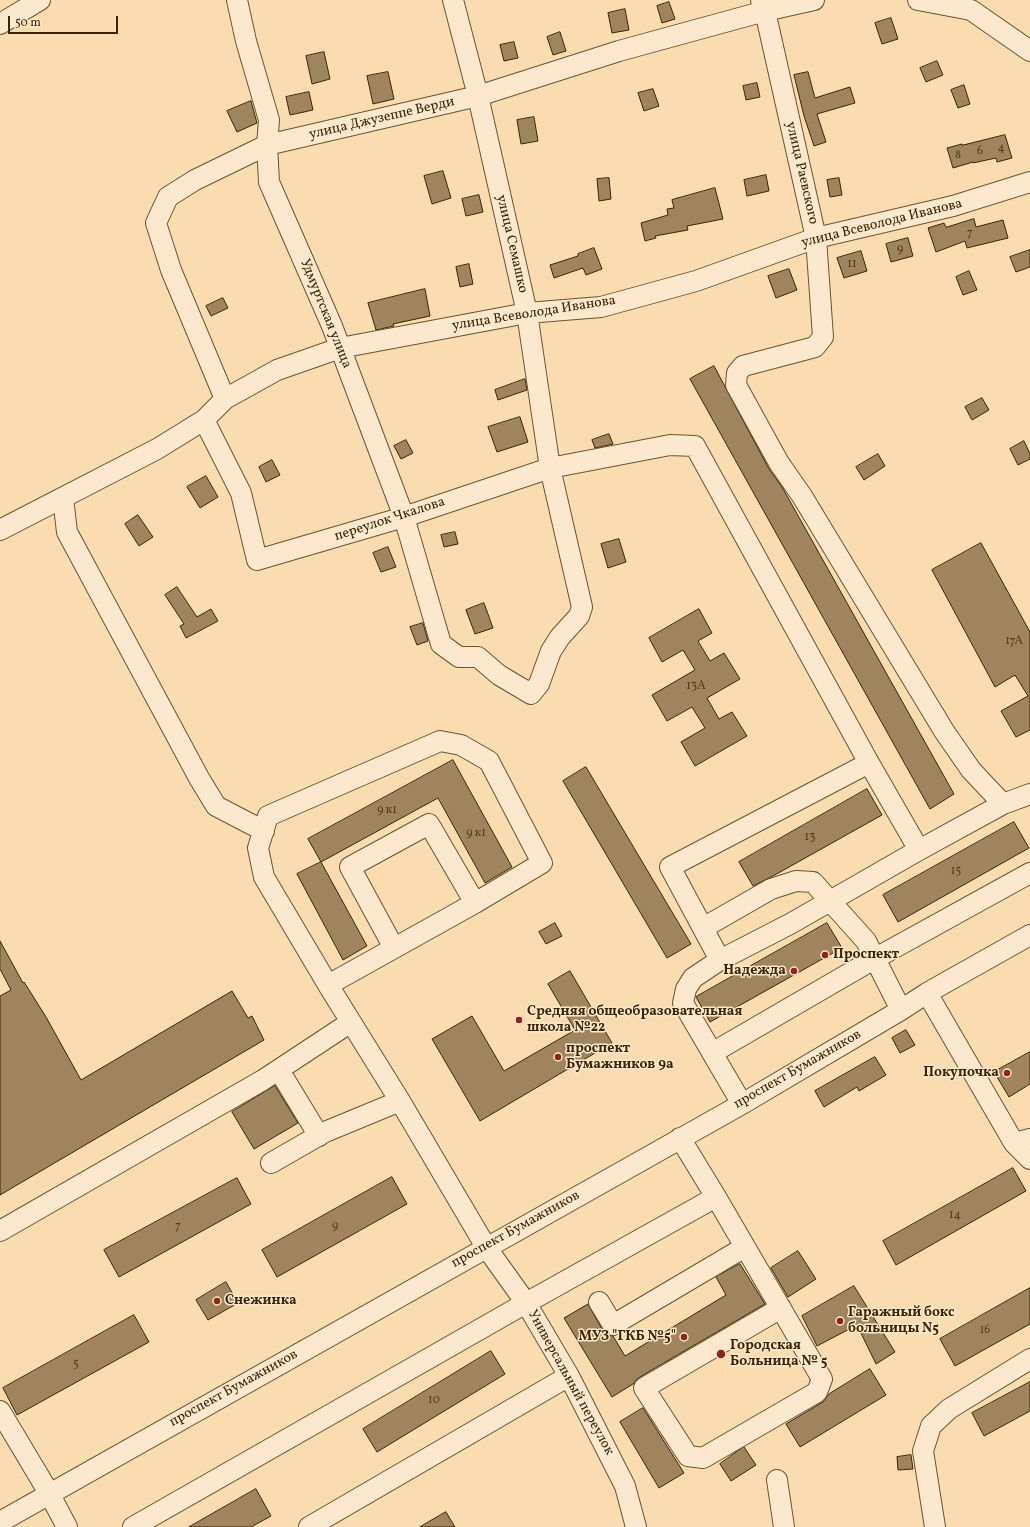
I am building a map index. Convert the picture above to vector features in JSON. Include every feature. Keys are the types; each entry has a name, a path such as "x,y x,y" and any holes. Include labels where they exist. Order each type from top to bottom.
{"street":[{"path":"0,24 40,0"},
{"name":"Удмуртская улица","path":"237,0 246,41 269,120 267,145 269,182 340,348 404,517 441,644 459,657 478,657 500,675 531,694 539,684 551,651 560,637 579,616 582,607"},
{"name":"улица Семашко","path":"453,0 478,96 526,313 550,468 582,607"},
{"name":"улица Джузеппе Верди","path":"225,399 171,270 156,224 168,197 195,180 267,145 478,96 763,5 814,0"},
{"path":"918,0 971,10 1030,51"},
{"name":"улица Раевского","path":"763,5 816,238 823,336 815,347 743,366 737,373 736,385 779,463 802,496 944,731 971,770 1002,804"},
{"name":"улица Всеволода Иванова","path":"0,530 157,449 204,420 225,399 277,370 340,348 526,313 601,306 696,281 816,238 953,206 1030,182"},
{"name":"переулок Чкалова","path":"204,420 241,493 257,560 404,517 550,468 670,445 695,446 869,763"},
{"path":"63,498 67,532 199,778 216,806 264,831"},
{"name":"Универсальный переулок","path":"475,903 542,863 489,761 462,745 440,742 268,816 258,848 264,877 328,985 400,1101 486,1247 526,1303 569,1376 625,1486 636,1527"},
{"path":"720,960 670,867 869,763 920,850"},
{"path":"742,1104 683,1003 686,989 694,978 720,960 790,924 1002,804 1030,794"},
{"path":"328,985 475,903 429,824 350,867 394,948"},
{"path":"712,1053 874,959 1030,874"},
{"path":"703,928 771,889 796,881 813,882 866,941 901,1010"},
{"name":"проспект Бумажников","path":"0,1522 742,1104 901,1010 927,993 1030,935"},
{"path":"927,993 1022,1141 1030,1159"},
{"path":"0,1231 263,1080 351,1022"},
{"path":"285,1080 319,1136"},
{"path":"271,1163 319,1136 400,1101"},
{"path":"680,1138 716,1197 781,1308 822,1379 817,1392 703,1458 688,1456 644,1388 781,1308"},
{"path":"133,1527 526,1303 716,1197"},
{"path":"599,1302 613,1325 745,1247"},
{"path":"935,1527 923,1451 931,1426 949,1409 1030,1360"},
{"path":"309,1527 569,1376"},
{"path":"0,1411 67,1527"},
{"path":"777,1480 784,1527"}],"building":[{"path":"669,2 675,19 662,23 657,6"},
{"path":"625,9 629,30 612,33 608,13"},
{"path":"891,18 898,39 882,44 875,23"},
{"path":"560,32 566,51 553,55 547,37"},
{"path":"514,42 518,58 504,61 500,45"},
{"path":"324,52 330,79 312,84 306,56"},
{"path":"937,61 943,75 926,82 920,68"},
{"path":"388,72 394,99 373,104 367,76"},
{"path":"808,72 815,98 850,87 855,103 817,114 826,142 814,146 804,116 794,75"},
{"path":"757,83 760,97 746,100 743,86"},
{"path":"964,85 970,104 958,108 951,90"},
{"path":"653,89 659,106 644,111 638,93"},
{"path":"309,92 313,110 290,115 286,97"},
{"path":"251,101 257,123 237,132 227,111"},
{"path":"534,117 538,141 521,144 517,120"},
{"path":"1005,135 1012,158 997,162 996,158 973,162 953,168 947,148"},
{"path":"443,171 451,198 432,204 424,176"},
{"path":"766,175 769,191 747,196 744,180"},
{"path":"609,178 611,199 599,201 597,179"},
{"path":"839,178 842,195 830,197 827,180"},
{"path":"715,188 723,219 687,226 688,230 655,236 656,238 645,241 641,223 668,215 667,209 674,208 672,200"},
{"path":"479,195 483,212 466,216 462,199"},
{"path":"974,219 976,227 1003,220 1008,238 967,248 965,241 936,252 928,228 944,223 946,227"},
{"path":"908,238 913,256 891,262 886,244"},
{"path":"594,248 602,269 586,275 583,268 554,278 550,265 578,256 578,254"},
{"path":"1030,250 1030,267 1016,272 1010,257"},
{"path":"861,251 867,271 844,278 837,258"},
{"path":"469,264 473,284 460,287 456,267"},
{"path":"789,269 797,290 776,298 768,276"},
{"path":"969,271 977,290 963,295 956,277"},
{"path":"425,289 430,316 393,324 394,326 376,330 368,303"},
{"path":"223,298 228,308 211,316 206,306"},
{"path":"714,366 769,469 782,487 954,794 930,809 690,379"},
{"path":"525,379 527,390 498,400 495,390"},
{"path":"982,398 989,410 972,420 965,407"},
{"path":"520,417 528,442 497,452 488,427"},
{"path":"609,434 613,444 595,448 592,440"},
{"path":"406,440 413,453 401,459 394,446"},
{"path":"1024,441 1030,454 1030,459 1018,465 1010,449"},
{"path":"878,454 885,466 864,480 856,467"},
{"path":"272,460 280,475 266,482 259,467"},
{"path":"206,476 218,497 200,508 187,487"},
{"path":"138,515 153,537 139,546 125,524"},
{"path":"455,532 458,544 444,547 441,535"},
{"path":"619,539 626,562 608,568 601,544"},
{"path":"981,543 1030,632 1030,730 1016,737 1001,711 1028,696 1015,675 995,687 932,570"},
{"path":"388,547 396,567 381,572 373,553"},
{"path":"177,587 197,617 211,609 218,621 186,638 180,626 184,624 165,595"},
{"path":"484,603 493,628 475,634 466,610"},
{"path":"699,609 712,633 698,641 710,661 724,653 740,679 707,698 719,719 732,712 747,736 695,766 681,742 705,728 692,707 667,721 652,695 695,670 683,650 662,662 649,638"},
{"path":"423,623 428,641 417,645 410,627"},
{"path":"453,760 512,867 485,883 438,798 321,862 308,839"},
{"path":"586,767 691,944 667,958 563,781"},
{"path":"867,789 882,815 753,886 739,862"},
{"path":"1014,822 1029,848 898,922 883,895"},
{"path":"321,862 367,946 343,960 297,874"},
{"path":"555,923 562,936 546,944 539,932"},
{"path":"827,923 842,948 710,1022 696,997"},
{"path":"0,941 23,983 24,982 46,1017 81,1080 232,991 248,1018 252,1016 264,1040 0,1195 0,996 11,990 0,969"},
{"name":"проспект Бумажников 9а","path":"570,971 612,1043 480,1121 432,1039 472,1016 504,1071 575,1030 548,984"},
{"path":"906,1030 915,1045 900,1053 892,1038"},
{"path":"1030,1052 1030,1084 1009,1097 994,1072"},
{"path":"875,1057 886,1075 859,1091 857,1087 824,1107 815,1091"},
{"path":"275,1086 298,1123 254,1149 232,1112"},
{"path":"1013,1168 1026,1191 896,1265 883,1241"},
{"path":"392,1177 407,1204 277,1277 262,1250"},
{"path":"237,1178 251,1204 119,1277 104,1250"},
{"path":"798,1251 816,1279 788,1297 771,1268"},
{"name":"МУЗ \"ГКБ №5\"","path":"740,1264 765,1304 638,1378 633,1384 612,1397 564,1318 588,1304 603,1331 607,1335 613,1336 625,1356 726,1295 716,1277"},
{"name":"Снежинка","path":"226,1282 238,1303 208,1320 196,1300"},
{"name":"Гаражный бокс больницы N5","path":"854,1286 895,1352 876,1364 857,1325 817,1346 802,1316"},
{"path":"1030,1288 1030,1324 955,1366 940,1339"},
{"path":"134,1315 149,1342 17,1415 3,1388"},
{"path":"491,1351 505,1374 377,1452 363,1429"},
{"path":"870,1369 886,1395 800,1447 786,1424 823,1402 829,1394"},
{"path":"1030,1382 1030,1411 984,1436 972,1413"},
{"path":"643,1408 684,1473 659,1488 620,1422"},
{"path":"744,1447 756,1465 731,1481 720,1464"},
{"path":"911,1455 913,1469 898,1470 897,1457"},
{"path":"256,1489 271,1516 251,1527 189,1527"},
{"path":"446,1512 455,1527 420,1527"}],"place":[{"name":"Проспект","path":"825,955"},
{"name":"Надежда","path":"794,971"},
{"name":"Средняя общеобразовательная школа №22","path":"519,1020"},
{"name":"проспект Бумажников 9а","path":"558,1057"},
{"name":"Покупочка","path":"1007,1073"},
{"name":"Снежинка","path":"217,1301"},
{"name":"Гаражный бокс больницы N5","path":"840,1321"},
{"name":"МУЗ \"ГКБ №5\"","path":"684,1337"},
{"name":"Городская Больница № 5","path":"721,1354"}]}
